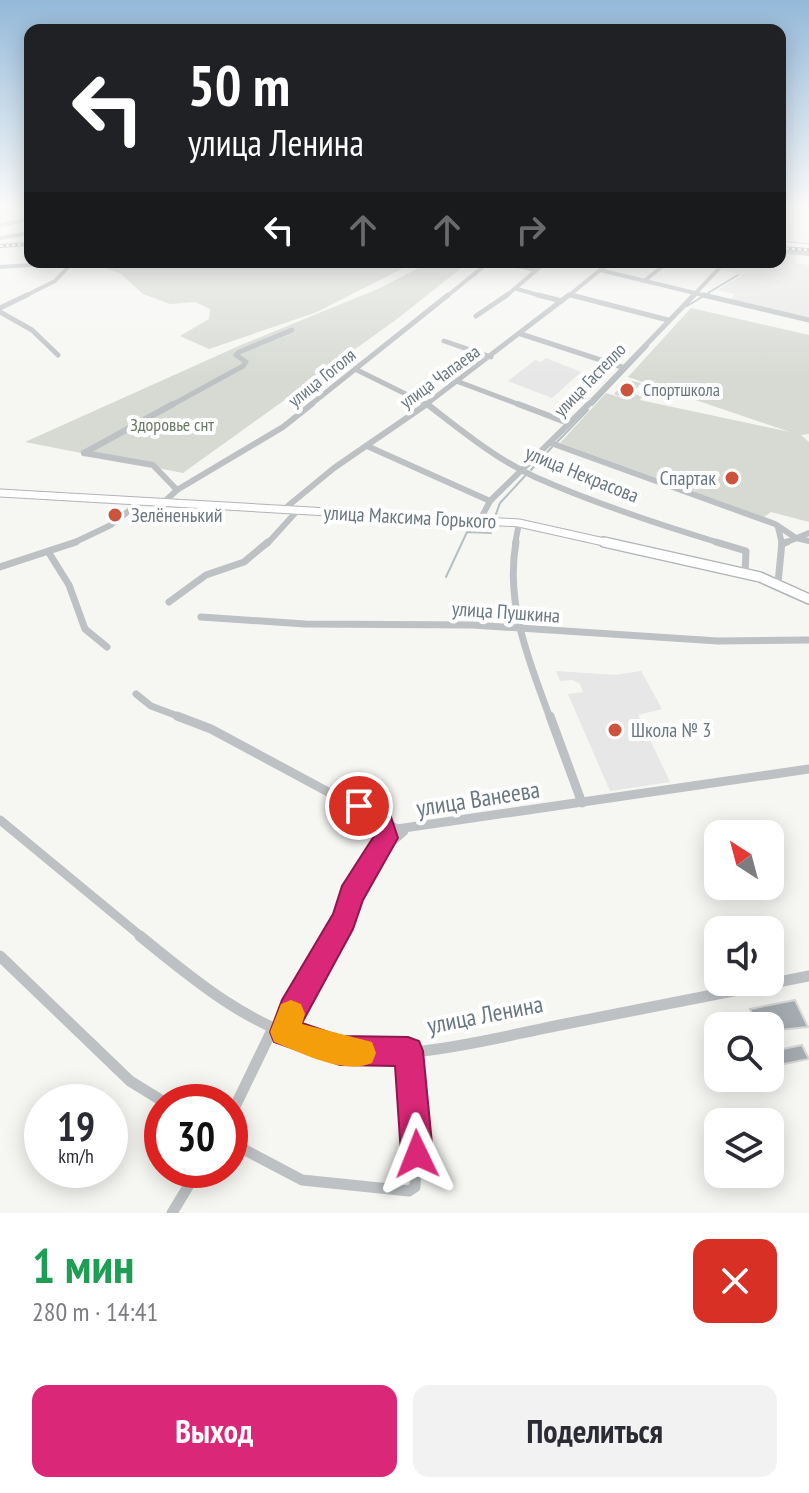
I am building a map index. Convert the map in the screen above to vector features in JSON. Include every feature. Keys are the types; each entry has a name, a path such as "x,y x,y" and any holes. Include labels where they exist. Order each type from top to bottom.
{"street":[{"path":"0,267 24,266"},
{"path":"0,310 55,281 67,268"},
{"name":"улица Гоголя","path":"163,503 177,490 264,441 481,268"},
{"path":"526,268 535,270"},
{"path":"476,316 517,289 538,268"},
{"name":"улица Чапаева","path":"283,510 459,382 602,268"},
{"path":"644,281 660,268"},
{"name":"улица Гастелло","path":"480,520 490,501 524,471 719,268"},
{"path":"600,270 809,320"},
{"path":"517,289 562,301"},
{"path":"571,295 668,320"},
{"path":"0,310 32,330 58,355"},
{"path":"177,490 153,465 86,455 85,450 243,366 246,362 236,355 239,352 292,330"},
{"path":"521,334 622,367"},
{"path":"444,341 491,357"},
{"name":"улица Некрасова","path":"355,369 427,404 472,438 524,471 665,527 746,551 745,574"},
{"path":"459,382 568,423"},
{"path":"551,443 775,524 796,538 809,541"},
{"path":"367,446 490,501"},
{"name":"улица Максима Горького","path":"0,493 519,523 745,574 778,583 809,599"},
{"path":"0,567 49,553 128,513 140,502"},
{"path":"169,602 206,575 244,562 264,547 297,511"},
{"path":"519,523 511,568 519,627 582,803"},
{"path":"775,524 782,534 778,583"},
{"path":"782,544 809,533"},
{"path":"49,553 69,585 85,629 107,647"},
{"name":"улица Пушкина","path":"201,617 305,624 412,623 519,627 718,641 809,640"},
{"name":"улица Ванеева","path":"136,694 151,706 233,740 359,806 382,822 406,830 809,769"},
{"name":"улица Ленина","path":"0,820 70,875 181,972 234,1010 278,1030 340,1050 408,1051 809,976"},
{"path":"248,1084 344,920 351,895 383,844 386,830 382,822"},
{"path":"383,844 406,830"},
{"path":"0,956 130,1081 144,1090"},
{"path":"248,1152 302,1180 409,1191 415,1187 417,1133 408,1051"},
{"path":"172,1213 187,1188"}],"shaded area":[{"path":"809,266 809,320 730,302 735,294 718,290 743,275 719,269"},
{"path":"546,358 581,372 552,398 508,381 535,360 541,362"},
{"name":"Школа № 3","path":"556,671 615,675 641,671 662,709 638,715 670,782 610,791 568,694 583,692 580,684 572,680 560,681"}],"green space":[{"path":"104,268 403,268 317,312 209,349 180,336 209,319 210,309 195,302 170,304 143,294 121,274"},
{"name":"Здоровье снт","path":"418,268 461,268 397,319 183,473 25,442 241,345 380,288"},
{"path":"691,308 809,335 809,434 801,435 809,442 809,522 771,512 764,517 560,443 606,393 625,399 614,394 623,384 628,385 632,381 641,383 633,393 642,397 640,400 790,432 628,377"}],"building":[{"path":"795,1000 808,1027 784,1030 784,1012 751,1012 750,1009"},
{"path":"802,1045 809,1059 784,1064 784,1049"}],"waterway":[{"path":"708,293 738,275"},
{"path":"687,306 702,297"},
{"path":"592,405 648,346"},
{"path":"557,442 588,410"},
{"path":"531,470 552,447"},
{"path":"496,514 500,503 525,476"},
{"path":"446,577 467,532 491,533 494,526"}],"slow traffic":[{"path":"291,1014 284,1032 321,1046 362,1053"}],"place":[{"name":"Спортшкола","path":"627,390"},
{"name":"Спартак","path":"732,478"},
{"name":"Зелёненький","path":"115,515"},
{"name":"Школа № 3","path":"615,730"}],"route":[{"path":"359,806 382,822 386,838 351,895 344,920 292,1010 284,1032 340,1050 360,1053 408,1051 417,1154"}]}
